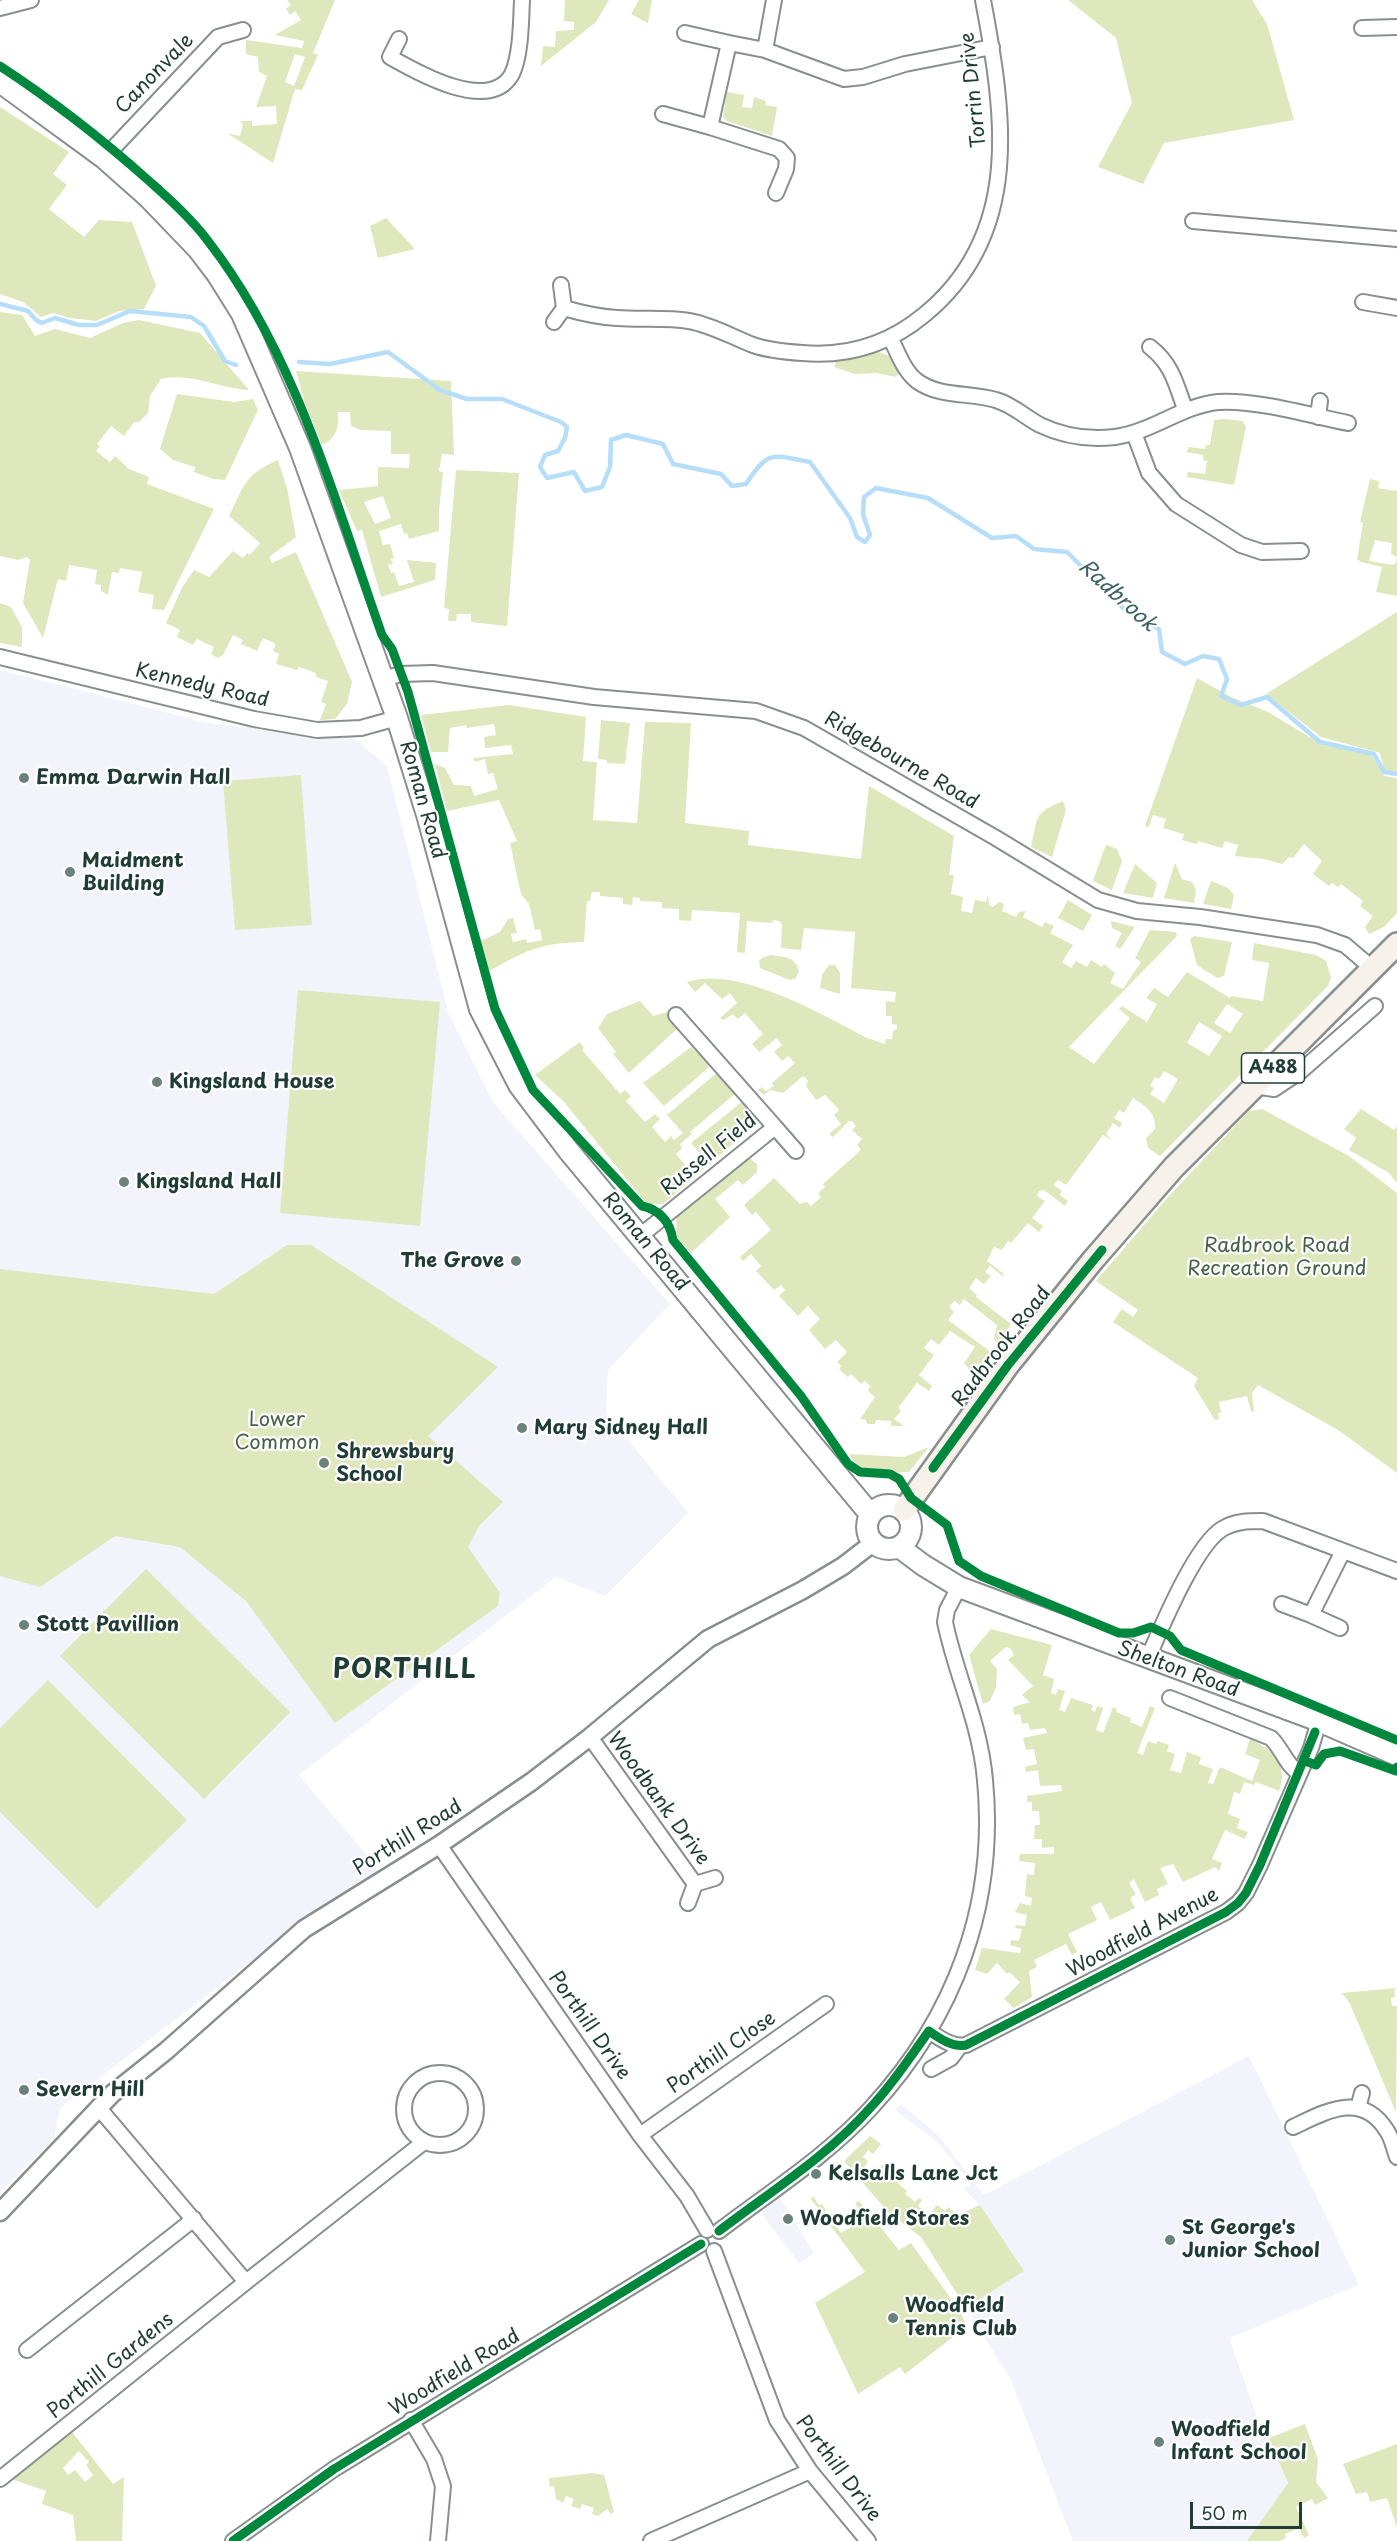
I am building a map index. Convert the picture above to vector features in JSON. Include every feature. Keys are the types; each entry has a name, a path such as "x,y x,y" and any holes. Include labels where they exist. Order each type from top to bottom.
{"main road":[{"name":"Roman Road","path":"0,82 104,158 148,197 188,237 217,274 242,315 300,448 397,718 428,818 480,1009 519,1084 568,1150 870,1514"},
{"name":"Radbrook Road","path":"904,1510 1008,1365 1093,1260 1174,1167 1397,944"},
{"path":"882,1505 892,1505 904,1510 909,1517 911,1528 905,1542 898,1547 888,1549 873,1542 867,1531 870,1514 882,1505"},
{"name":"Shelton Road","path":"898,1547 959,1587 1320,1721 1397,1755"}],"street":[{"path":"0,8 31,0"},
{"path":"390,57 411,69 450,85 483,93 501,88 512,73 520,39 522,0"},
{"path":"765,50 774,0"},
{"name":"Torrin Drive","path":"564,308 617,318 667,318 692,321 755,345 801,354 843,353 891,339 944,299 972,263 988,226 998,186 1000,117 992,47 983,0"},
{"path":"1362,28 1397,27"},
{"name":"Canonvale","path":"104,158 218,37 243,30"},
{"path":"685,33 765,50 844,79 863,77 905,64 992,47"},
{"path":"382,70 399,39"},
{"path":"710,127 729,43"},
{"path":"663,114 779,149 787,158 786,170 776,193"},
{"path":"1193,221 1397,239"},
{"path":"554,322 564,308 561,285"},
{"path":"1364,302 1397,308"},
{"path":"891,339 908,373 918,382 932,389 1006,403 1039,424 1074,436 1094,439 1134,433 1185,409 1220,402 1246,403 1348,423"},
{"path":"1150,347 1170,354 1174,377 1185,409"},
{"path":"1317,417 1320,401"},
{"path":"1134,433 1149,473 1176,504 1241,545 1262,552 1301,551"},
{"name":"Kennedy Road","path":"0,657 234,715 317,730 361,728 397,718"},
{"name":"Ridgebourne Road","path":"383,679 401,674 433,673 594,697 756,711 804,728 996,838 1098,900 1137,911 1200,917 1317,935 1346,945 1372,968"},
{"path":"1255,1086 1274,1089 1301,1071 1375,1006"},
{"name":"Russell Field","path":"676,1015 796,1151"},
{"name":"Russell Field","path":"640,1236 775,1127"},
{"path":"1149,1658 1203,1545 1224,1527 1244,1521 1263,1521 1397,1571"},
{"name":"Porthill Road","path":"0,2212 98,2107 166,2051 304,1929 439,1845 531,1782 590,1737 708,1639 803,1590 843,1566 873,1542"},
{"path":"1311,1615 1343,1551"},
{"path":"713,2230 723,2241 720,2248 714,2251 706,2250 701,2244 702,2234 713,2230 828,2148 850,2128 885,2092 929,2031 954,1984 971,1938 980,1899 986,1856 985,1778 976,1725 945,1622 947,1610 959,1587"},
{"path":"1282,1604 1340,1628"},
{"path":"1170,1698 1271,1738 1282,1749 1291,1768 1299,1773"},
{"name":"Woodfield Avenue","path":"931,2069 951,2058 960,2046 1238,1903 1260,1865 1320,1721"},
{"name":"Woodbank Drive","path":"590,1737 695,1884"},
{"name":"Porthill Drive","path":"439,1845 640,2134 713,2230"},
{"name":"Woodbank Drive","path":"695,1884 716,1878"},
{"name":"Woodbank Drive","path":"688,1903 695,1884"},
{"name":"Porthill Close","path":"640,2134 826,2004"},
{"path":"929,2031 960,2046"},
{"path":"449,2074 469,2087 477,2108 475,2121 468,2133 458,2141 442,2146 424,2142 414,2134 405,2116 405,2104 409,2091 417,2082 430,2075 449,2074"},
{"path":"1358,2108 1362,2092"},
{"path":"1293,2127 1336,2108 1344,2106 1358,2108 1373,2115 1388,2131 1397,2157"},
{"path":"98,2107 246,2282"},
{"name":"Porthill Gardens","path":"0,2479 424,2142"},
{"path":"27,2350 194,2219"},
{"name":"Woodfield Road","path":"233,2541 334,2469 411,2420 701,2244"},
{"name":"Porthill Drive","path":"714,2251 777,2420 810,2471 868,2541"},
{"path":"411,2420 434,2459 443,2486 438,2541"},
{"path":"651,2541 810,2471"}],"shaded area":[{"name":"Shrewsbury School","path":"0,670 204,722 300,734 352,737 387,766 448,1012 493,1102 670,1304 608,1370 606,1413 688,1513 605,1596 556,1577 299,1775 381,1872 301,1923 60,2108 54,2139 0,2192"},
{"name":"St George's Junior School","path":"1249,2056 1359,2285 1229,2338 1258,2420 1269,2438 1288,2483 1247,2541 1073,2541 1011,2380 966,2308 1024,2271 980,2205 964,2189 970,2184 951,2158 937,2142 895,2110 901,2104 940,2137 984,2195"},
{"path":"780,2198 814,2253 799,2263 761,2213"}],"green space":[{"path":"287,0 335,0 313,53 318,55 302,90 295,89 273,163 227,133 240,136 243,124 240,121 252,121 252,126 277,124 276,106 256,107 267,76 259,72 258,57 246,54 246,40 302,48 304,41 275,35 301,20 295,11 290,15 286,9 291,5","holes":["295,54 305,57 294,86 285,82"]},
{"path":"565,0 609,0 596,22 541,66 543,46 555,47 556,31 574,30 574,22 564,21"},
{"path":"639,0 652,0 648,23 631,14"},
{"path":"1068,0 1252,0 1267,24 1294,120 1164,143 1143,184 1098,167 1132,103 1116,38"},
{"path":"727,92 744,95 742,107 752,108 754,97 766,101 765,105 777,107 772,136 727,121 723,117"},
{"path":"0,107 69,152 53,174 67,185 49,209 84,237 99,220 132,222 156,286 144,309 119,311 96,321 70,318 53,313 41,317 23,302 0,294"},
{"path":"386,218 415,249 378,258 370,226"},
{"path":"0,312 22,315 35,336 55,329 90,338 123,323 139,320 200,333 249,390 194,379 172,377 161,379 150,396 148,413 139,422 134,422 124,436 111,426 97,444 100,446 96,451 110,462 115,456 129,469 149,477 147,484 214,509 164,610 152,609 154,595 138,592 142,572 120,568 119,573 112,572 108,595 101,591 101,585 95,584 97,570 69,565 66,581 58,579 43,638 23,603 30,560 27,557 18,560 0,556"},
{"path":"879,352 889,356 899,373 896,377 876,373 855,374 834,367 836,362"},
{"path":"296,371 451,381 454,455 442,454 439,471 443,472 439,531 409,539 407,533 404,534 401,524 379,531 383,545 390,544 394,558 391,559 393,564 388,565 391,573 394,572 399,586 414,582 407,560 436,563 435,580 381,597 362,530 357,531 339,490 378,486 378,467 409,468 410,454 391,454 391,431 361,430 351,426 350,412 338,412 336,432 322,445 305,403","holes":["383,496 391,518 375,524 364,502"]},
{"path":"177,394 234,402 253,399 258,410 225,480 213,479 194,472 195,467 173,460 160,449"},
{"path":"1214,420 1243,421 1246,427 1234,485 1187,477 1188,472 1205,474 1207,461 1203,460 1203,455 1186,452 1189,447 1205,449 1206,445 1210,445"},
{"path":"278,460 287,488 296,537 269,557 272,563 296,552 352,682 347,704 335,719 320,720 326,704 321,702 328,681 316,677 316,673 299,667 297,670 276,664 279,654 273,651 276,644 263,638 257,651 241,644 243,640 233,635 223,655 218,658 211,654 214,647 197,639 193,645 177,637 180,630 166,623 183,586 194,570 209,577 233,551 243,558 247,553 250,555 260,543 229,516 243,488 252,476"},
{"path":"456,470 519,473 507,626 471,622 471,614 457,614 456,621 448,621 449,609 444,608"},
{"path":"1370,479 1379,481 1378,488 1396,491 1397,489 1397,557 1397,596 1376,592 1382,567 1357,559 1363,523 1360,522","holes":["1375,540 1392,543 1391,554 1397,557 1393,565 1369,561"]},
{"path":"0,603 11,607 22,627 22,647 0,643"},
{"path":"1397,612 1397,772 1384,771 1380,753 1321,737 1266,694"},
{"path":"1197,678 1231,697 1268,712 1323,745 1372,755 1384,776 1397,778 1397,913 1384,927 1369,934 1365,927 1373,916 1360,906 1363,901 1341,884 1338,887 1332,883 1329,886 1313,874 1322,861 1304,844 1293,858 1289,857 1282,864 1264,859 1235,856 1238,845 1225,841 1222,848 1198,841 1197,844 1182,840 1184,834 1163,828 1166,819 1153,815 1149,827 1145,826"},
{"path":"509,705 586,717 583,761 597,762 593,820 637,823 645,722 691,723 685,823 749,831 748,845 861,859 869,786 954,836 949,875 954,875 951,894 963,897 961,911 972,913 975,900 986,902 988,895 989,905 993,907 999,902 1004,904 1002,911 1016,917 1019,912 1026,911 1023,917 1042,927 1045,922 1054,926 1050,933 1073,945 1062,962 1071,968 1076,961 1087,967 1091,960 1102,967 1104,964 1115,973 1110,983 1123,989 1141,962 1135,958 1150,930 1176,932 1177,936 1069,1047 1094,1064 1130,1018 1119,1009 1122,1006 1147,1022 1157,1004 1146,998 1154,988 1168,997 1187,972 1230,998 1231,996 1263,1001 1269,963 1252,960 1254,943 1316,955 1326,961 1331,977 1328,986 1160,1156 1148,1148 1146,1138 1155,1129 1154,1118 1149,1110 1133,1098 1124,1113 1119,1110 1114,1118 1122,1123 1120,1128 1113,1123 1106,1134 1113,1141 1103,1135 1066,1185 1058,1180 1054,1185 1062,1191 1060,1195 1068,1201 1065,1206 1044,1190 1039,1191 1037,1196 1045,1201 1032,1218 1043,1226 1039,1232 1028,1223 1011,1243 1008,1241 1002,1250 994,1247 987,1261 1004,1274 1003,1276 990,1266 985,1272 991,1276 984,1284 976,1278 969,1288 977,1295 976,1297 1011,1324 998,1345 994,1339 997,1325 964,1299 960,1305 955,1301 950,1305 954,1312 948,1320 992,1353 975,1377 964,1363 975,1347 950,1331 939,1345 931,1339 924,1348 934,1355 919,1375 932,1386 929,1391 917,1383 898,1408 901,1411 894,1419 904,1426 891,1426 891,1421 876,1420 875,1424 867,1424 866,1420 860,1419 875,1397 868,1391 870,1386 865,1381 861,1384 851,1374 848,1377 839,1369 841,1366 837,1362 847,1352 836,1340 825,1349 809,1330 820,1319 808,1306 798,1316 779,1296 785,1290 781,1285 774,1290 756,1271 761,1266 751,1254 743,1261 740,1257 771,1230 756,1212 752,1215 744,1205 774,1178 800,1204 807,1202 811,1206 821,1197 818,1193 825,1187 823,1184 861,1150 857,1145 862,1139 852,1130 856,1126 852,1121 849,1121 833,1137 829,1134 841,1124 834,1115 839,1110 825,1095 816,1100 806,1086 808,1081 805,1077 783,1093 770,1090 764,1095 758,1090 761,1087 766,1091 774,1086 772,1083 795,1063 788,1056 782,1061 774,1052 782,1045 777,1038 759,1052 752,1044 763,1034 745,1013 738,1019 732,1014 724,1020 720,1018 737,1003 730,993 722,999 705,983 695,992 687,982 707,979 730,980 754,986 803,1005 867,1038 885,1044 886,1039 892,1039 893,1031 897,1029 897,1025 892,1024 892,1016 886,1016 886,1001 895,1002 896,992 851,988 855,932 804,928 801,950 781,948 782,924 779,921 774,920 771,923 747,921 745,953 737,952 740,913 692,910 691,921 679,920 679,909 662,908 662,902 640,901 640,898 633,897 632,905 623,904 623,898 600,896 600,892 592,892 590,901 587,901 584,942 556,944 534,949 489,971 481,941 500,932 508,919 513,918 517,933 511,934 513,942 526,939 527,943 542,940 540,929 535,930 529,904 521,894 510,843 517,841 499,800 447,811 435,764 445,768 454,785 471,786 474,796 498,789 493,773 488,774 485,759 475,762 473,758 513,754 511,745 485,748 484,737 496,735 494,724 467,728 466,725 450,728 448,752 431,752 421,715","holes":["1227,1004 1243,1014 1230,1033 1214,1023","1199,1022 1222,1036 1209,1056 1187,1043","1164,1071 1178,1079 1164,1103 1150,1094 1154,1088 1150,1086 1155,1077 1159,1079"]},
{"path":"601,720 630,723 625,764 607,763 607,760 598,759"},
{"path":"301,775 312,925 235,930 223,781"},
{"path":"1063,801 1066,810 1052,857 1031,847 1038,817 1046,809"},
{"path":"1107,845 1117,849 1122,861 1112,890 1093,881"},
{"path":"1175,863 1182,879 1192,882 1196,890 1194,903 1164,898"},
{"path":"1135,864 1157,883 1153,898 1123,893"},
{"path":"1211,881 1228,888 1234,895 1231,909 1203,904"},
{"path":"1068,900 1092,915 1083,931 1058,918"},
{"path":"1111,921 1135,927 1120,949 1115,946 1122,933 1112,928"},
{"path":"1194,936 1232,942 1224,976 1217,978 1197,965 1190,939"},
{"path":"770,955 788,958 795,962 799,971 796,978 790,980 760,968 759,961"},
{"path":"829,965 835,965 840,973 840,994 820,988 822,975"},
{"path":"298,990 440,1002 420,1226 280,1213"},
{"path":"640,1001 653,1016 667,1012 679,1027 629,1073 613,1054 616,1052 598,1028 607,1014"},
{"path":"580,1042 584,1048 582,1050 620,1094 625,1090 631,1096 626,1101 645,1122 655,1114 660,1119 652,1127 665,1142 671,1136 674,1140 683,1133 667,1115 719,1073 736,1093 690,1132 692,1134 680,1144 682,1148 676,1154 686,1166 693,1166 703,1157 691,1143 743,1101 757,1116 757,1123 663,1204 647,1204 564,1102 535,1075"},
{"path":"691,1047 708,1063 708,1068 664,1106 643,1083"},
{"name":"Radbrook Road Recreation Ground","path":"1262,1109 1349,1156 1397,1193 1397,1473 1338,1430 1258,1385 1252,1393 1254,1412 1251,1411 1247,1396 1219,1402 1221,1413 1218,1413 1219,1419 1215,1420 1194,1386 1198,1378 1113,1322 1122,1309 1133,1317 1138,1310 1096,1281 1168,1197 1249,1111"},
{"path":"1361,1109 1394,1130 1397,1126 1397,1183 1389,1173 1349,1150 1356,1138 1344,1129"},
{"path":"747,1156 757,1164 757,1172 743,1185 738,1180 715,1199 730,1217 691,1253 677,1237 676,1216"},
{"name":"Lower Common","path":"287,1245 311,1245 498,1367 428,1436 503,1502 479,1526 468,1547 500,1593 498,1606 335,1723 246,1601 180,1547 115,1536 40,1587 0,1576 0,1269 214,1294"},
{"path":"929,1447 909,1472 874,1472 858,1467 849,1454 904,1457"},
{"path":"146,1569 290,1712 204,1799 60,1656"},
{"path":"991,1629 1052,1645 1043,1675 1054,1679 1051,1693 1056,1695 1058,1689 1065,1691 1059,1710 1065,1712 1071,1698 1093,1705 1091,1710 1095,1712 1097,1706 1103,1708 1096,1730 1103,1733 1113,1707 1117,1709 1116,1712 1131,1718 1130,1722 1142,1727 1150,1706 1155,1708 1137,1753 1143,1755 1148,1741 1156,1744 1158,1741 1169,1745 1167,1751 1175,1754 1170,1770 1181,1773 1187,1752 1201,1757 1199,1764 1213,1769 1208,1783 1213,1784 1220,1767 1252,1781 1260,1760 1245,1754 1250,1739 1272,1753 1282,1773 1279,1791 1256,1782 1254,1785 1244,1782 1240,1794 1234,1792 1228,1814 1240,1819 1237,1828 1248,1832 1245,1839 1225,1830 1212,1859 1222,1863 1219,1871 1215,1867 1183,1882 1173,1864 1160,1868 1168,1884 1157,1889 1159,1895 1145,1902 1134,1879 1129,1883 1136,1894 1130,1898 1135,1908 1110,1920 1101,1902 1091,1907 1097,1920 1068,1934 1077,1952 1072,1955 1066,1944 1034,1960 1037,1967 1029,1971 1032,1997 1014,2008 1004,1999 1020,1982 1009,1972 1007,1974 997,1963 987,1974 975,1970 982,1948 1020,1953 1021,1948 1010,1945 1011,1940 1019,1941 1022,1929 1015,1928 1016,1925 1025,1926 1027,1915 1015,1912 1020,1903 1031,1906 1032,1898 1025,1896 1027,1874 1034,1875 1035,1863 1019,1861 1020,1854 1054,1854 1054,1847 1042,1848 1042,1839 1034,1839 1035,1825 1040,1825 1039,1811 1032,1811 1032,1802 1027,1802 1027,1796 1062,1791 1061,1785 1040,1786 1038,1770 1026,1772 1025,1767 1037,1764 1034,1749 1026,1750 1023,1738 1047,1733 1045,1728 1030,1730 1028,1723 1022,1724 1020,1714 1014,1715 1013,1707 1030,1702 1022,1695 1033,1686 1008,1660 1014,1655 1010,1648 1006,1647 990,1661 997,1669 996,1687 990,1701 983,1704 969,1655"},
{"path":"48,1680 187,1820 97,1909 0,1812 0,1728"},
{"path":"1397,1988 1394,1990 1395,1997 1391,1998 1392,2006 1397,2006 1396,2112 1350,2004 1342,1993"},
{"name":"Woodfield Tennis Club","path":"870,2136 881,2144 873,2154 868,2150 863,2157 868,2161 865,2166 871,2170 874,2166 879,2169 883,2164 896,2175 893,2179 907,2191 905,2194 915,2202 919,2198 922,2200 918,2206 922,2209 918,2215 925,2220 937,2205 945,2211 948,2207 958,2215 980,2205 1024,2271 966,2308 921,2237 889,2213 844,2161"},
{"name":"Woodfield Tennis Club","path":"813,2196 819,2205 822,2204 841,2233 865,2219 855,2203 859,2201 899,2250 911,2243 959,2310 967,2326 905,2374 900,2367 858,2394 815,2303 865,2272 811,2199"},
{"path":"1305,2424 1318,2460 1316,2482 1328,2498 1315,2505 1312,2499 1296,2507 1309,2535 1304,2538 1299,2528 1285,2534 1286,2538 1280,2541 1247,2541 1288,2483 1269,2438"},
{"path":"72,2432 113,2484 124,2477 122,2541 76,2541 73,2515 42,2504 46,2491 11,2479","holes":["79,2451 89,2462 86,2465 93,2475 85,2482 75,2470 68,2475 63,2468"]},
{"path":"1397,2444 1397,2528 1387,2498 1370,2502 1367,2492 1356,2494 1343,2464"},
{"path":"592,2473 604,2475 614,2512 611,2514 607,2509 598,2516 592,2514 594,2508 582,2504 580,2509 571,2506 574,2499 566,2496 563,2503 556,2499 554,2486 550,2487 549,2478"}],"waterway":[{"name":"Radbrook","path":"0,304 28,311 42,323 55,318 79,325 97,325 130,311 191,317 204,326 225,361 236,365"},
{"name":"Radbrook","path":"299,362 330,364 388,352 440,390 467,399 502,399 561,422 567,427 565,438 558,451 545,455 540,467 547,478 574,472 585,491 602,487 610,467 611,440 626,435 663,444 673,464 721,474 732,486 746,484 760,465 772,457 810,462 850,518 857,537 865,542 870,535 863,514 864,497 876,488 928,498 992,538 1016,536 1034,549 1067,552 1124,609 1159,629 1162,652 1185,664 1203,656 1219,659 1227,679 1221,696 1241,705 1267,697 1320,742 1374,754 1384,772 1397,774"}],"cycle path":[{"path":"0,66 94,134 180,209 208,241 239,285 266,332 310,430 382,635 392,649 408,692 495,1009 533,1090 642,1206 654,1210 667,1222 673,1240 801,1396 848,1464 860,1472 890,1474 899,1479 911,1498 947,1525 959,1561 981,1576 1119,1633 1133,1633 1151,1627 1170,1636 1181,1650 1397,1740"},
{"path":"933,1468 1008,1365 1102,1250"},
{"path":"719,2231 798,2173 854,2125 887,2089 929,2031 951,2044 966,2045 1226,1912 1238,1903 1246,1893 1260,1865 1315,1732"},
{"path":"1305,1761 1316,1765 1324,1754 1340,1751 1396,1771 1397,1767"},
{"path":"233,2541 334,2469 701,2244"}],"place":[{"name":"Emma Darwin Hall","path":"24,778"},
{"name":"Maidment Building","path":"70,872"},
{"name":"Kingsland House","path":"157,1082"},
{"name":"Kingsland Hall","path":"124,1182"},
{"name":"The Grove","path":"516,1261"},
{"name":"Mary Sidney Hall","path":"522,1428"},
{"name":"Shrewsbury School","path":"324,1463"},
{"name":"Stott Pavillion","path":"24,1625"},
{"name":"Severn Hill","path":"24,2090"},
{"name":"Kelsalls Lane Jct","path":"816,2174"},
{"name":"Woodfield Stores","path":"788,2219"},
{"name":"St George's Junior School","path":"1170,2240"},
{"name":"Woodfield Tennis Club","path":"893,2318"},
{"name":"Woodfield Infant School","path":"1159,2442"}],"district":[{"name":"PORTHILL","path":"405,1671"}]}
